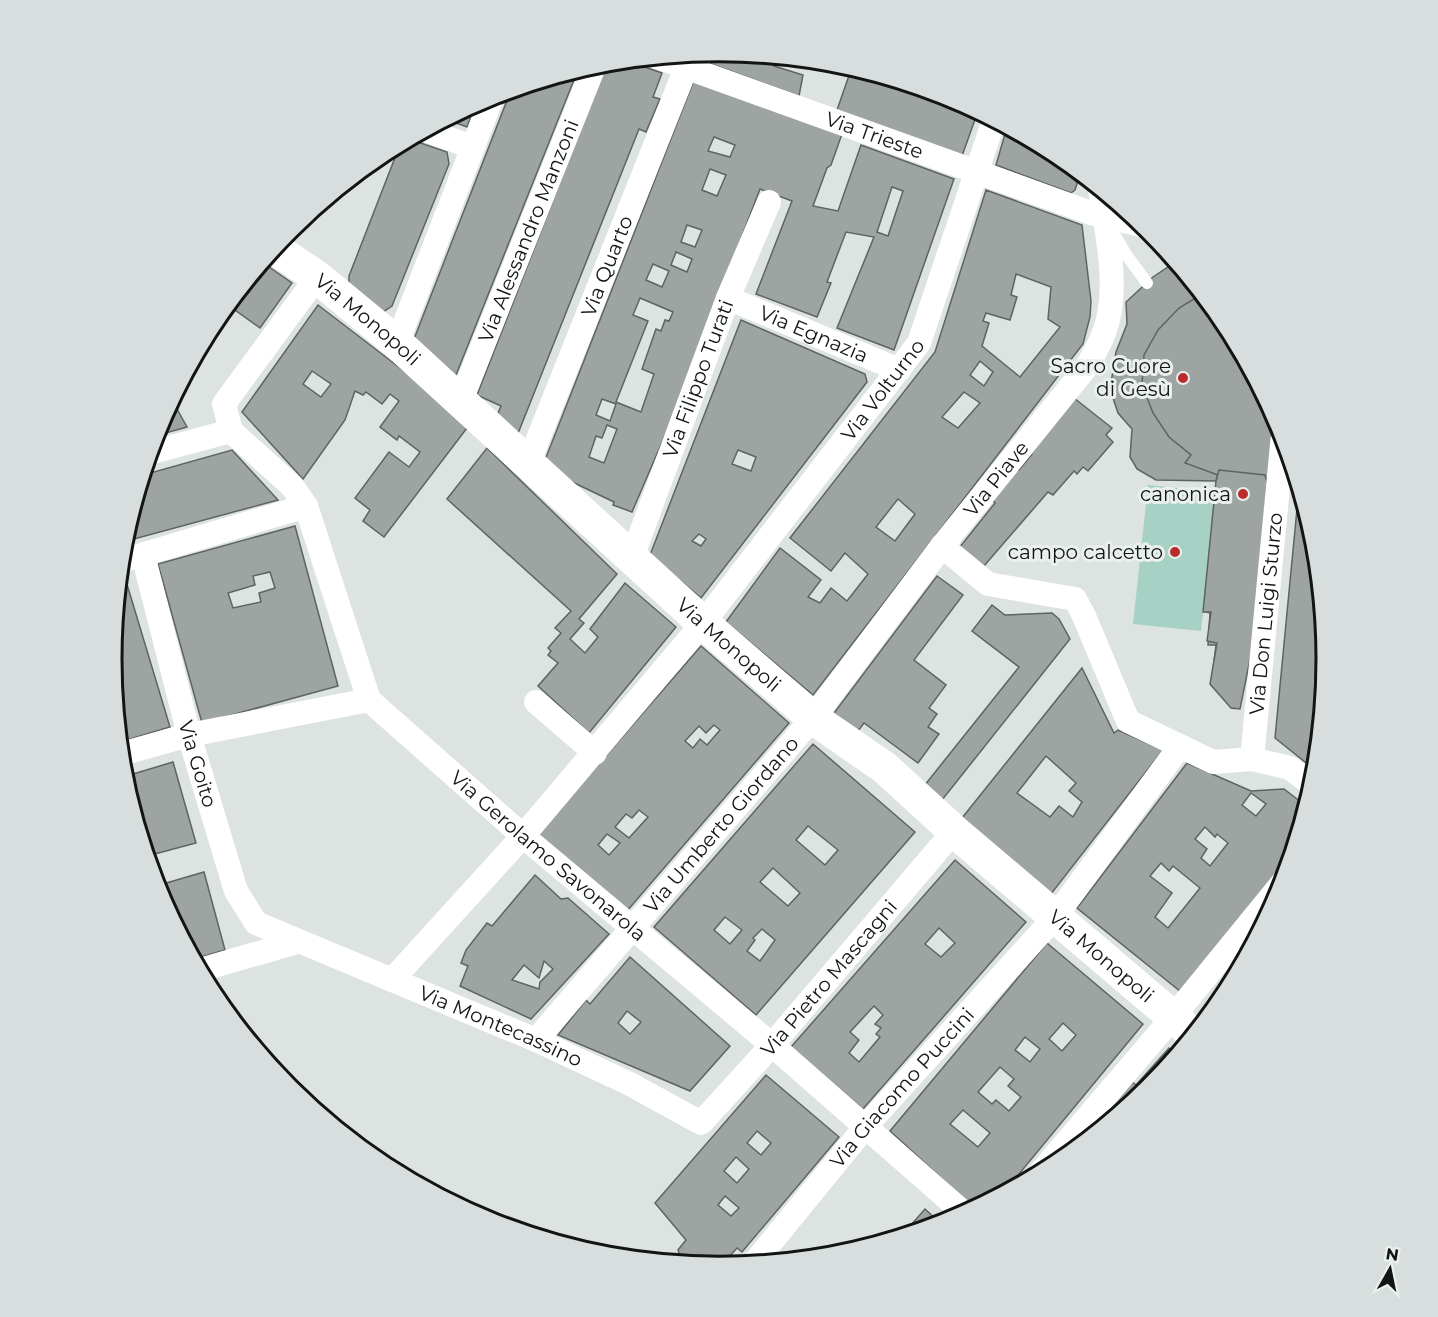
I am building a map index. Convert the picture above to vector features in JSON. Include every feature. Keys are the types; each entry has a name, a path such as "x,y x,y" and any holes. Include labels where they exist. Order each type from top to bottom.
{"street":[{"name":"Via Trieste","path":"674,64 976,172 1097,214 1125,221"},
{"name":"Via Quarto","path":"528,464 686,68"},
{"name":"Via Alessandro Manzoni","path":"461,400 590,76"},
{"path":"397,343 488,109"},
{"name":"Via Volturno","path":"392,980 523,836 703,623 919,343 991,127"},
{"path":"435,133 472,147"},
{"name":"Via Piave","path":"813,718 942,546 1088,364 1102,339 1109,314 1112,285 1097,214 1099,199"},
{"name":"Via Filippo Turati","path":"632,557 728,298 769,202"},
{"name":"Via Monopoli","path":"281,253 317,277 397,343 703,623 813,718 885,768 954,831 1183,1025"},
{"path":"129,752 189,735 369,700 306,506 292,486 231,431 224,404 317,277"},
{"name":"Via Egnazia","path":"728,298 899,370"},
{"path":"160,450 231,431"},
{"name":"Via Don Luigi Sturzo","path":"1252,759 1281,458"},
{"path":"132,558 306,506"},
{"path":"942,546 988,584 1075,599 1128,721 1213,762 1252,759 1290,768 1304,778"},
{"name":"Via Goito","path":"132,558 236,891 256,923 297,942"},
{"name":"Via Gerolamo Savonarola","path":"369,700 523,836 772,1045 956,1206"},
{"path":"536,702 595,753"},
{"name":"Via Umberto Giordano","path":"536,1040 813,718"},
{"name":"Via Giacomo Puccini","path":"762,1254 866,1126 1055,917 1180,746"},
{"name":"Via Pietro Mascagni","path":"701,1124 772,1045 954,831"},
{"path":"1074,1138 1183,1025 1253,925"},
{"path":"209,967 297,942"},
{"name":"Via Montecassino","path":"297,942 536,1040 630,1084 701,1124"}],"lane":[{"path":"1097,214 1147,283"}],"green space":[{"name":"campo calcetto","path":"1148,485 1216,492 1201,631 1133,624"}],"building":[{"path":"707,62 775,65 803,75 799,96"},
{"path":"644,67 662,73 653,97 660,99 646,132 639,129 517,436 496,418 501,406 477,395 603,73"},
{"path":"849,76 911,93 975,119 962,156 837,110"},
{"path":"574,80 456,375 414,339 507,101"},
{"path":"694,80 842,134 813,206 838,211 861,145 954,179 894,350 837,328 874,237 846,232 827,282 831,283 817,317 756,294 792,201 760,189 675,412 632,512 613,505 614,502 566,479 545,460","holes":["714,137 735,145 730,157 708,151","710,169 726,175 717,196 702,190","892,187 903,191 888,236 877,232","687,225 702,230 695,247 681,242","676,252 692,259 687,272 671,265","653,264 669,271 662,287 646,280","640,298 673,312 669,321 665,320 661,331 656,329 642,369 654,374 641,412 616,402 648,321 633,315","602,399 616,404 610,421 596,415","607,425 617,429 604,463 589,457 596,436 602,438"]},
{"path":"471,116 467,127 455,123"},
{"path":"1005,134 1051,162 1077,181 1077,184 1071,193 996,165"},
{"path":"418,142 447,152 449,164 392,306 383,312 349,289 349,276 395,157"},
{"path":"986,190 1082,225 1091,301 1090,317 1083,344 813,695 726,622 780,548 821,580 808,597 820,603 831,588 847,601 868,574 845,553 831,571 790,538 935,352","holes":["1016,274 1051,287 1048,319 1060,327 1020,377 982,346 989,323 983,321 986,313 1010,320 1017,297 1011,295","980,361 993,372 984,386 970,375","964,392 980,403 958,428 942,417","898,499 915,514 895,541 876,527"]},
{"name":"Sacro Cuore di Gesù","path":"1169,266 1193,295 1236,360 1269,426 1265,475 1219,470 1216,481 1156,480 1137,469 1130,457 1132,429 1118,413 1110,389 1116,352 1127,324 1126,302 1153,277"},
{"path":"269,267 292,283 260,328 235,310"},
{"name":"canonica","path":"1195,298 1236,360 1275,441 1256,618 1253,618 1250,649 1240,649 1233,708 1211,685 1216,645 1208,645 1210,613 1206,612 1218,475 1185,463 1191,455 1169,437 1153,413 1142,385 1144,355 1158,330 1179,308"},
{"path":"318,305 430,391 467,428 384,537 363,521 370,510 355,498 389,452 409,467 420,452 399,436 397,440 380,427 399,401 390,394 382,404 366,392 363,395 355,391 345,420 303,479 242,412","holes":["312,371 331,384 321,397 303,384"]},
{"path":"741,320 865,374 867,382 701,598 650,555","holes":["738,450 756,457 751,471 732,464","699,534 706,539 701,546 692,541"]},
{"path":"1074,398 1112,428 1106,435 1113,442 1088,471 1083,467 1077,474 1074,471 1053,495 1048,492 984,566 959,548 995,503 991,498 1016,466 1019,470 1032,454 1029,451"},
{"path":"177,409 187,427 166,433"},
{"path":"487,448 617,574 579,619 584,623 570,639 585,653 598,637 590,629 625,583 676,627 589,733 538,686 558,663 548,655 551,651 548,648 561,633 555,628 571,611 447,499"},
{"path":"232,450 278,500 134,539 152,472"},
{"name":"canonica","path":"1219,470 1265,475 1267,482 1254,640 1240,709 1231,708 1210,684 1217,643 1207,641 1211,612 1203,612"},
{"path":"1297,508 1305,542 1315,619 1315,698 1307,763 1275,738"},
{"path":"295,526 338,686 202,723 158,564","holes":["270,572 275,588 259,593 261,602 233,608 228,593 255,585 253,576"]},
{"path":"937,576 963,595 914,660 946,685 929,708 937,714 928,727 939,734 918,763 864,723 858,731 834,713"},
{"path":"127,583 170,727 128,740 122,658"},
{"path":"992,605 1005,615 1052,613 1059,619 1070,639 942,800 924,786 1019,667 972,631"},
{"path":"701,646 789,723 627,911 538,834","holes":["714,725 720,730 707,745 700,739 693,748 685,741 699,726 706,733","639,810 648,817 629,838 615,827 626,814 632,818","607,834 620,843 609,855 598,845"]},
{"path":"1082,668 1114,733 1118,730 1163,750 1051,894 962,818","holes":["1046,756 1076,783 1069,791 1082,802 1073,817 1059,806 1050,817 1017,793"]},
{"path":"813,744 915,832 756,1015 654,927","holes":["808,826 838,850 825,865 796,840","773,868 800,893 788,906 760,882","725,917 742,930 730,944 714,930","762,929 775,940 760,961 747,951 755,940 753,938"]},
{"path":"173,762 196,843 155,854 133,774"},
{"path":"1187,763 1251,791 1284,789 1299,801 1276,873 1181,992 1077,908","holes":["1251,793 1266,804 1256,816 1242,805","1205,827 1215,837 1217,834 1228,843 1210,866 1201,858 1207,849 1195,839","1161,863 1169,871 1173,866 1200,888 1168,928 1155,917 1172,893 1150,876"]},
{"path":"955,860 1026,922 863,1109 791,1047","holes":["939,928 955,943 941,957 925,944","874,1006 883,1015 875,1024 881,1028 876,1034 880,1037 859,1062 849,1053 859,1040 850,1032"]},
{"path":"204,872 225,950 202,957 166,883"},
{"path":"535,875 561,899 568,898 609,934 531,1019 460,986 468,966 461,963 466,950 487,923 492,926","holes":["544,961 553,969 540,982 539,989 512,980 524,965 539,978"]},
{"path":"1047,943 1143,1024 1018,1176 967,1201 890,1131","holes":["1063,1023 1076,1035 1062,1051 1049,1039","1025,1037 1040,1049 1030,1062 1015,1050","1000,1067 1014,1079 1008,1086 1021,1097 1009,1111 996,1100 992,1104 978,1092","963,1110 990,1133 978,1147 950,1124"]},
{"path":"630,957 730,1046 690,1091 558,1035 586,1000 590,1004","holes":["627,1011 641,1022 630,1034 618,1023"]},
{"path":"1170,1049 1141,1081 1104,1114 1132,1082 1136,1085"},
{"path":"766,1075 839,1137 742,1252 737,1248 730,1255 679,1254 678,1250 686,1240 655,1203","holes":["757,1131 771,1143 761,1155 747,1143","736,1157 749,1169 737,1183 724,1171","725,1196 739,1208 731,1216 718,1205"]},
{"path":"925,1209 932,1216 912,1224"}],"place":[{"name":"Sacro Cuore di Gesù","path":"1183,378"},
{"name":"canonica","path":"1243,494"},
{"name":"campo calcetto","path":"1175,552"}]}
